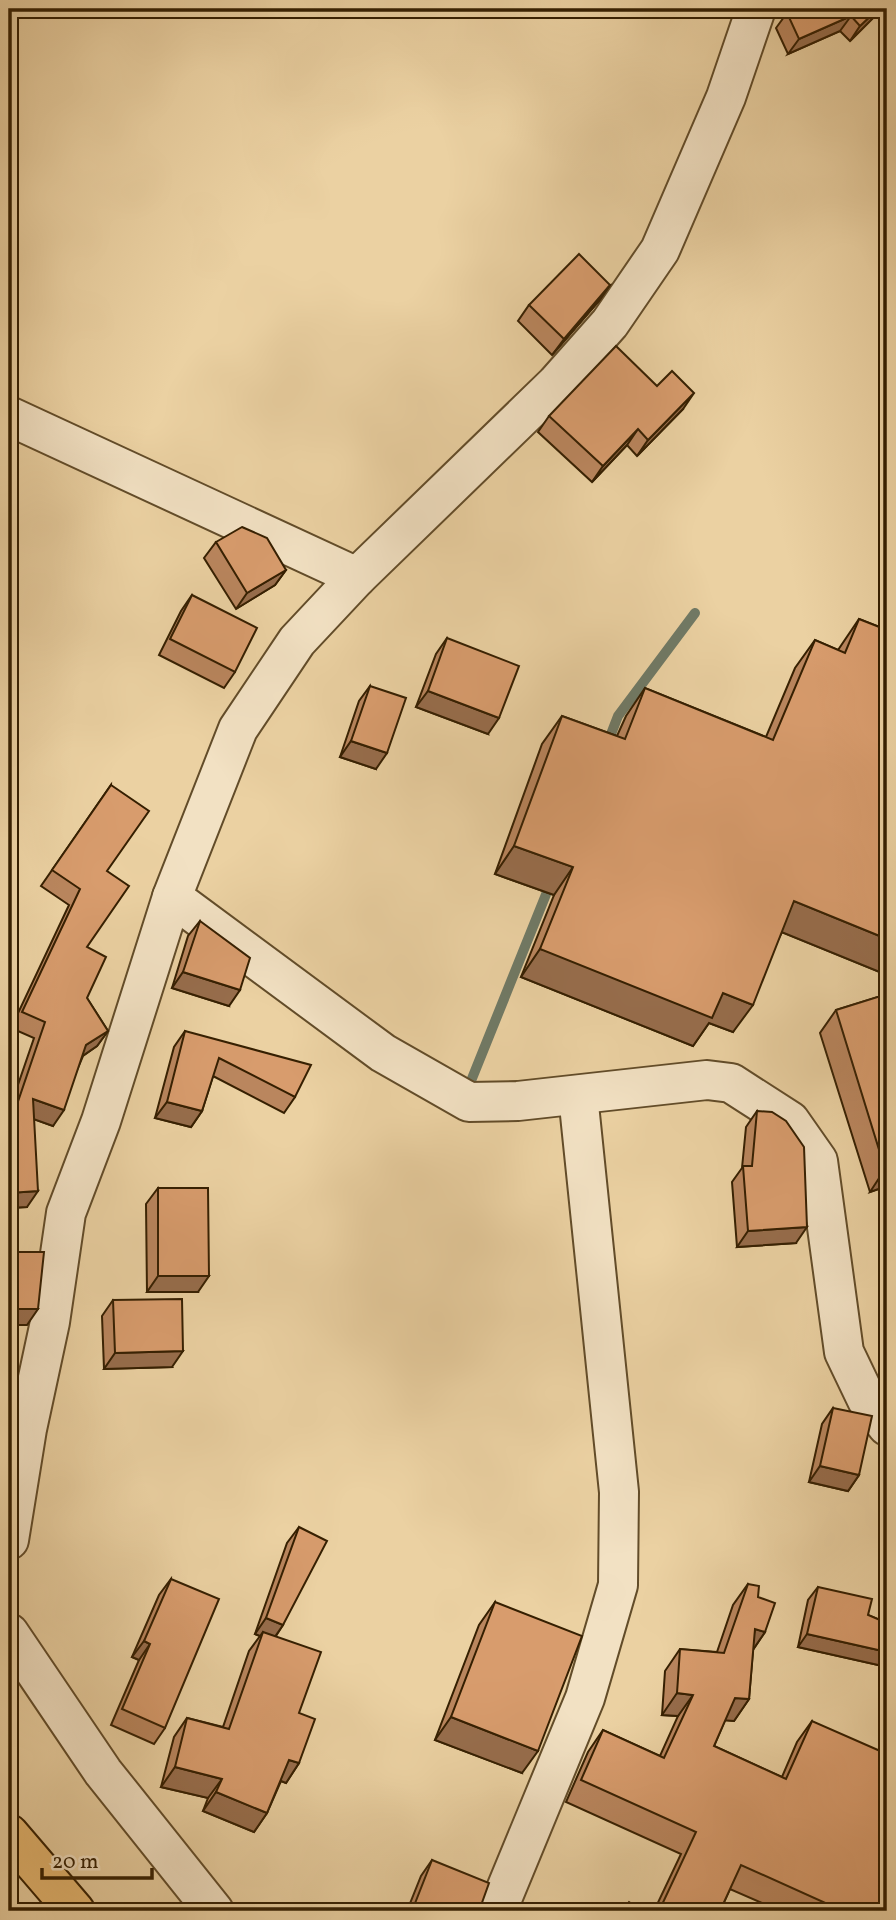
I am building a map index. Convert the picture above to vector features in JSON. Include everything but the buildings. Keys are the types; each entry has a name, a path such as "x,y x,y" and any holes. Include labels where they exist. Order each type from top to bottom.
{"highway":[{"path":"9,1834 75,1911"}],"street":[{"path":"9,1541 27,1429 50,1322 66,1213 101,1121 172,897 238,729 297,642 357,577 556,384 610,323 666,238 726,97 756,9"},
{"path":"9,416 357,577"},
{"path":"172,897 383,1053 469,1102 518,1101 707,1080 731,1083 790,1121 818,1161 844,1352 867,1400 887,1426"},
{"path":"497,1911 585,1698 618,1585 619,1492 578,1095"},
{"path":"9,1633 103,1773 214,1911"}],"waterway":[{"path":"606,747 618,716 695,613"},
{"path":"471,1081 551,882"}]}
